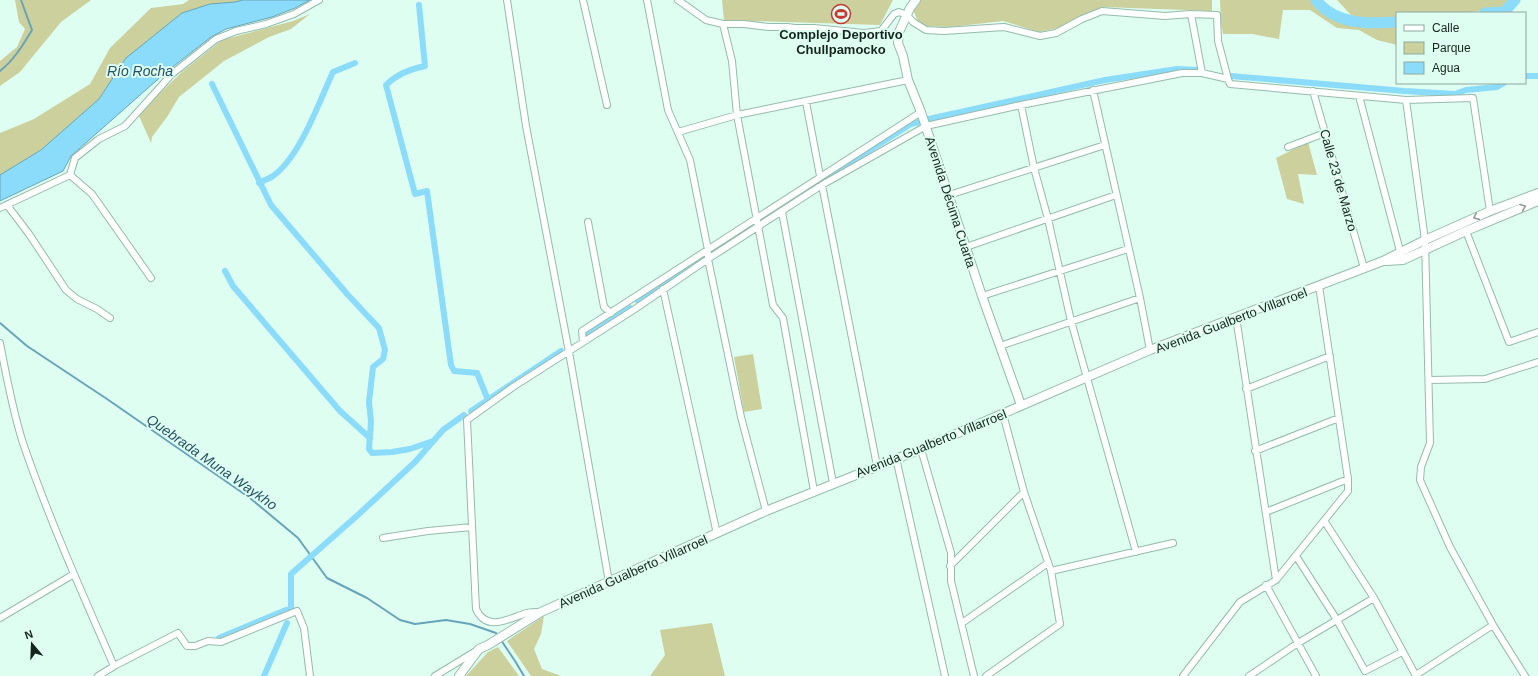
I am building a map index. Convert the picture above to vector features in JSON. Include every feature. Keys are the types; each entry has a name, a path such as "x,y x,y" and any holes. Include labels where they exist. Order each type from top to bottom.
{"main road":[{"name":"Avenida Décima Cuarta","path":"916,0 910,8 899,32 898,43 903,56 908,80 926,126 982,296 1021,405"},
{"name":"Avenida Gualberto Villarroel","path":"479,649 541,612 766,511 1003,414 1150,350 1383,261 1425,240 1490,211 1538,193"},
{"name":"Avenida Gualberto Villarroel","path":"1383,261 1402,260 1538,201"},
{"path":"459,676 479,649"}],"street":[{"path":"0,208 70,174 75,158 99,139 125,126 172,74 216,39 236,31 294,14 319,0"},
{"path":"507,0 526,126 569,352 609,582"},
{"path":"583,0 607,105"},
{"path":"647,0 668,110 690,160 708,250 708,259 741,417 766,511"},
{"path":"678,0 706,20 723,24 814,28 864,33 881,32 894,14 899,12 907,15 913,22 926,30 944,31 1004,27 1040,36 1056,33 1082,19 1102,11 1165,16 1191,14 1216,15 1218,41 1230,84 1406,100 1473,98 1490,211"},
{"path":"1191,14 1202,73"},
{"path":"723,24 732,61 737,115 773,305 783,318 814,491"},
{"path":"541,612 529,612 500,622 489,622 479,615 476,609 467,420 513,388 634,310 708,259 822,185 926,126 1093,90 1182,73 1202,73 1228,79"},
{"path":"678,132 737,115 908,80"},
{"path":"1093,90 1140,298 1150,350"},
{"name":"Calle 23 de Marzo","path":"1313,91 1364,268"},
{"path":"1359,96 1400,252"},
{"path":"1406,100 1425,240 1424,250 1430,442 1421,467 1420,480 1450,547 1493,625 1525,676"},
{"path":"806,102 820,176"},
{"path":"1022,105 1034,168 1048,219 1071,321 1136,552"},
{"path":"583,342 582,331 921,112"},
{"path":"1288,147 1325,133"},
{"path":"949,195 1105,145"},
{"path":"70,174 92,194 151,278"},
{"path":"822,185 877,466"},
{"path":"966,247 1116,195"},
{"path":"7,205 29,234 66,290 77,299 97,309 110,318"},
{"path":"782,212 833,483"},
{"path":"588,222 604,307 610,313"},
{"path":"1466,231 1509,342 1538,332"},
{"path":"982,296 1128,249"},
{"path":"1183,676 1240,602 1276,580 1325,522 1348,491 1348,479 1320,286"},
{"path":"663,289 717,534"},
{"path":"1000,346 1140,298"},
{"path":"1236,317 1255,451 1276,580"},
{"path":"0,343 4,367 23,442 48,510 114,666"},
{"path":"1246,389 1330,356"},
{"path":"1429,380 1485,379 1538,362"},
{"path":"986,676 1060,624 1051,571 1024,492 1003,414"},
{"path":"1255,451 1339,418"},
{"path":"921,448 951,554 951,581 974,676"},
{"path":"896,458 945,676"},
{"path":"1266,512 1348,479"},
{"path":"950,566 1024,492"},
{"path":"1325,522 1374,598 1416,676 1493,625"},
{"path":"383,538 428,531 472,527"},
{"path":"1051,571 1173,543"},
{"path":"1296,556 1337,620 1365,671 1402,652"},
{"path":"962,623 1048,563"},
{"path":"0,618 74,574"},
{"path":"1266,585 1316,676"},
{"path":"1251,675 1298,643 1374,598"},
{"path":"98,676 114,666 178,633 187,646 195,646 208,641 221,642 297,611 304,628 310,676"},
{"path":"435,676 479,649"}],"green space":[{"path":"15,0 91,0 61,22 20,72 0,86 0,61 17,47 25,29 19,22"},
{"path":"189,0 243,0 235,2 126,58 99,99 41,150 0,175 0,133 34,119 90,84 110,48 151,8 183,4"},
{"path":"722,0 893,0 880,25 724,20"},
{"path":"921,0 1212,0 1212,11 1104,7 1084,14 1064,27 1039,32 1003,21 950,27 920,26 913,10"},
{"path":"1220,0 1312,0 1320,10 1329,17 1350,25 1373,27 1396,26 1396,45 1377,40 1359,30 1337,28 1310,10 1283,10 1279,39 1252,34 1223,34"},
{"path":"1337,0 1510,0 1503,9 1470,12 1396,12 1396,19 1369,20 1351,15"},
{"path":"310,14 291,29 269,37 224,61 179,97 167,117 152,137 151,143 139,116 183,71 222,40 293,21"},
{"path":"1308,142 1317,175 1298,174 1304,204 1287,199 1276,158"},
{"path":"753,354 762,409 744,412 734,357"},
{"path":"544,616 541,634 534,649 542,669 561,676 531,676 507,641"},
{"path":"712,623 725,676 650,676 665,655 660,630"},
{"path":"498,647 519,676 466,676 488,652"}],"water":[{"name":"Río Rocha","path":"243,0 310,0 272,17 226,29 211,37 165,73 71,156 63,171 0,201 0,175 41,150 99,99 126,58 182,13 210,4"}],"waterway":[{"path":"0,71 22,47 32,30 21,0"},
{"path":"1316,0 1333,14 1353,21 1364,23 1396,22"},
{"path":"1504,12 1515,0"},
{"path":"419,5 425,66 404,72 386,85 415,194 427,191 451,365 454,371 477,373 488,400"},
{"path":"259,183 273,176 292,156 308,128 333,72 355,63"},
{"path":"929,119 1105,80 1177,69 1198,70"},
{"path":"1231,76 1455,94 1466,90 1497,87 1502,84"},
{"path":"1526,76 1538,76"},
{"path":"212,84 271,205 348,295 379,328 385,350 383,359 373,367 369,402 371,422 369,449 372,453 392,452 410,449 433,441"},
{"path":"762,218 911,124 920,122"},
{"path":"713,250 754,224"},
{"path":"638,301 705,255"},
{"path":"225,271 233,286 340,411 370,438"},
{"path":"587,334 629,307"},
{"name":"Quebrada Muna Waykho","path":"0,323 27,346 107,399 250,498 298,538 327,578 367,598 400,620 415,624 446,620 470,624 496,633 498,636"},
{"path":"471,411 561,351"},
{"path":"291,612 291,574 415,462 443,430 464,415"},
{"path":"219,638 286,610 292,609"},
{"path":"264,676 287,623"},
{"name":"Quebrada Muna Waykho","path":"501,640 524,676"}],"place":[{"name":"Complejo Deportivo Chullpamocko","path":"841,14"}]}
